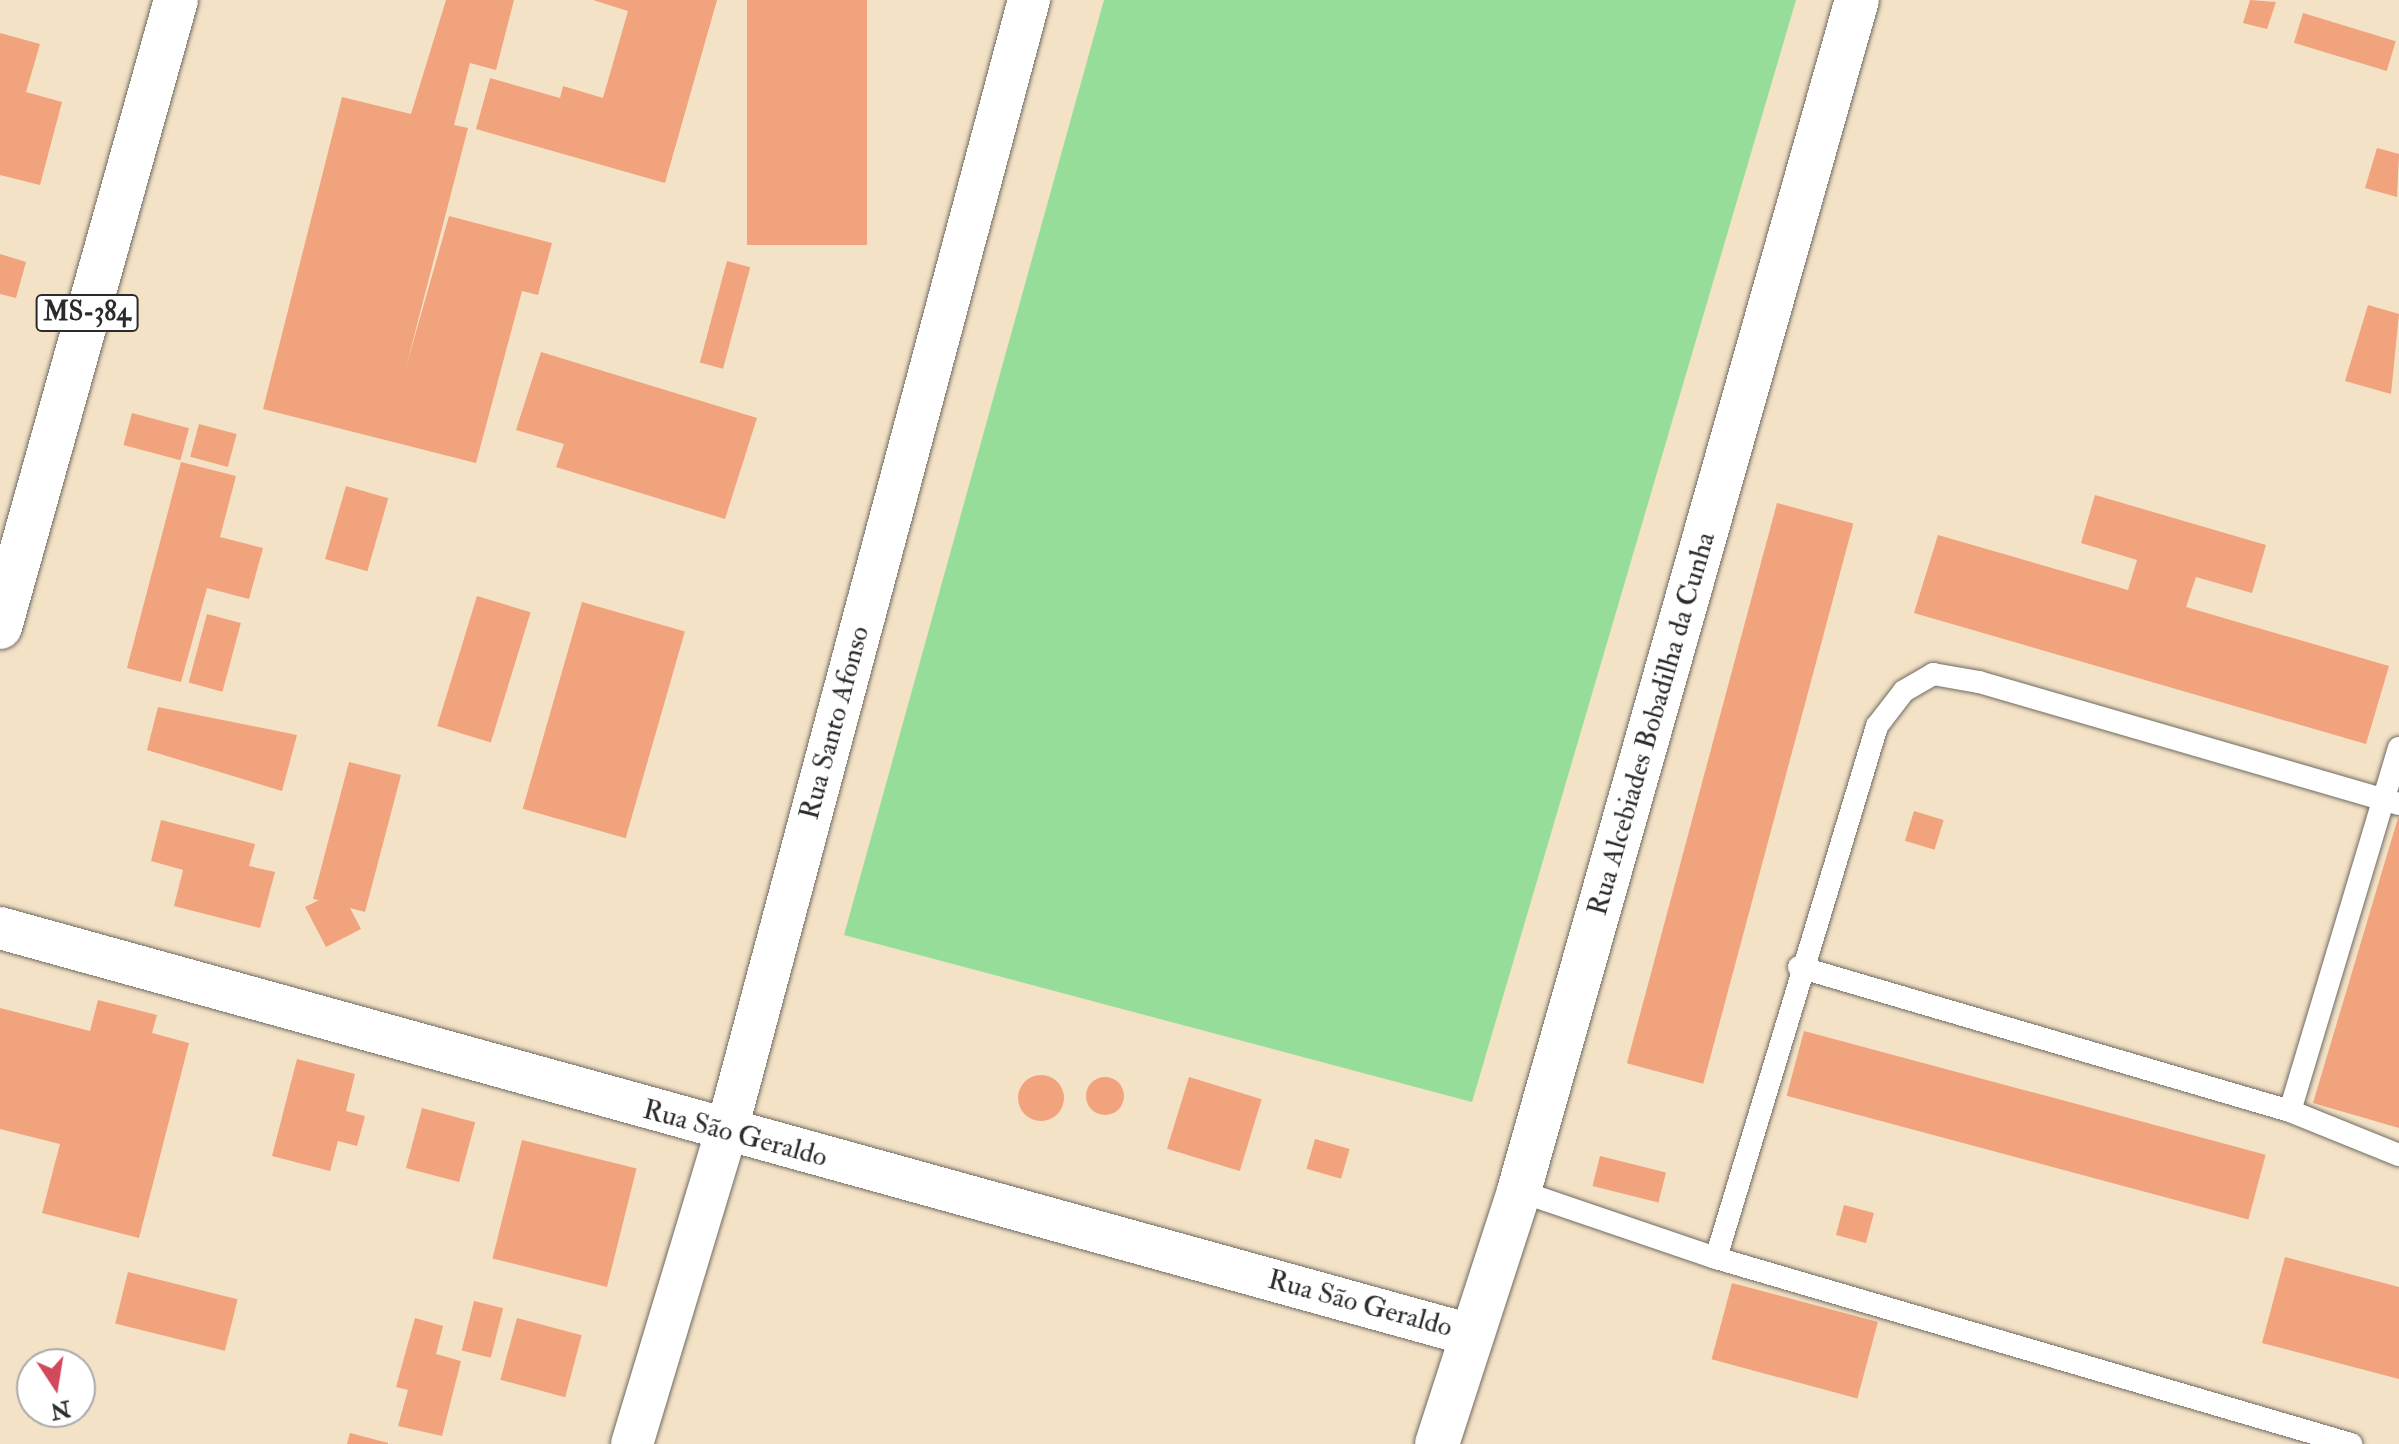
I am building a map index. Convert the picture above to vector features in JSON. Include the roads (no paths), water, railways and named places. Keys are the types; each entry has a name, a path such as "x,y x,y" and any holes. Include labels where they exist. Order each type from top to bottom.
{"street":[{"name":"MS-384","path":"0,627 176,0"},
{"name":"Rua Santo Afonso","path":"632,1444 726,1133 1029,0"},
{"name":"Rua Alcebiades Bobadilha da Cunha","path":"1437,1444 1519,1191 1857,0"},
{"name":"Rua São Geraldo","path":"0,928 726,1133 1471,1335"}],"lane":[{"path":"1716,1258 1799,967 1877,726 1904,691 1933,674 2390,801"},
{"path":"2290,1111 2390,801 2399,748"},
{"path":"1799,967 2290,1111 2399,1155"},
{"path":"1519,1191 1716,1258 2351,1444"}]}
